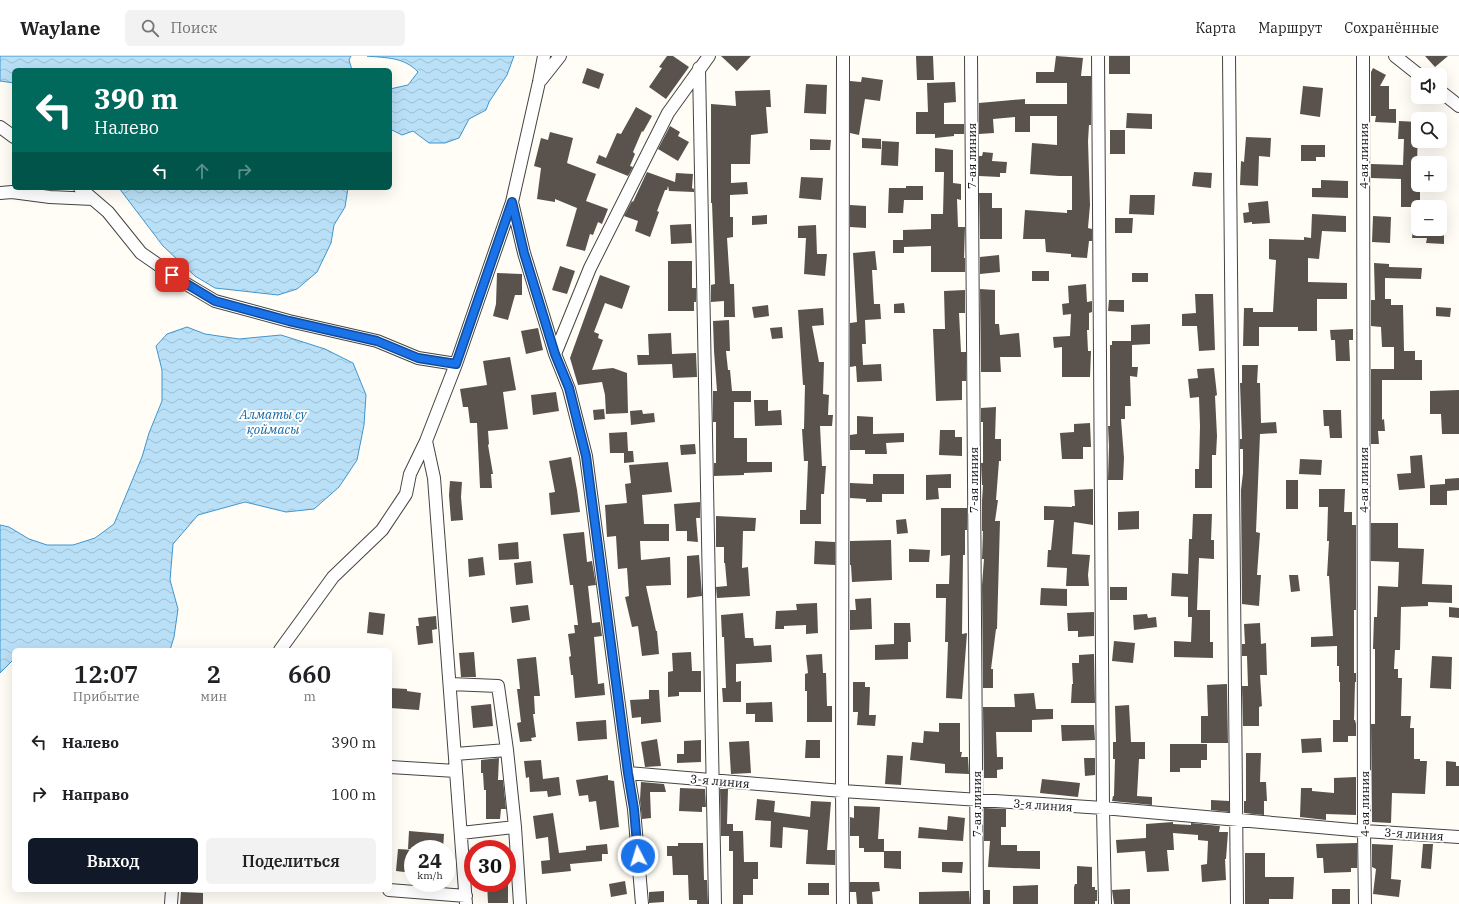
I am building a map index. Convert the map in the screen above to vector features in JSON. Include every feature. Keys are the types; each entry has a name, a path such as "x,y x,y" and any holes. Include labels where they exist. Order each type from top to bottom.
{"street":[{"path":"281,648 333,577 382,530 406,494 410,474 426,441 456,364 512,202 544,56"},
{"path":"539,82 560,56"},
{"path":"555,354 590,268 664,120 699,68 709,56"},
{"path":"843,56 843,904"},
{"name":"7-ая линия","path":"971,56 976,904"},
{"path":"1098,56 1103,808 1105,904"},
{"path":"1230,56 1236,904"},
{"name":"4-ая линия","path":"1363,56 1365,904"},
{"path":"1404,58 1413,68"},
{"path":"699,68 715,904"},
{"path":"1447,97 1459,106"},
{"path":"0,127 12,136"},
{"path":"82,190 108,212 141,253 183,282 215,301 289,321 377,341 418,358 456,364"},
{"path":"0,193 12,192 50,197 93,199"},
{"path":"512,202 524,253 555,354 569,388 586,456 634,809 642,904"},
{"path":"392,890 466,900 434,478 426,441"},
{"path":"450,684 498,686 507,750 515,828 520,904"},
{"path":"455,754 507,750"},
{"path":"392,767 456,771"},
{"name":"3-я линия","path":"628,773 842,791 1103,808 1364,831 1459,837"},
{"path":"461,833 515,828"},
{"path":"171,904 172,892"}],"water":[{"path":"0,56 351,56 349,60 351,68 12,68 12,83 0,81"},
{"path":"367,56 514,56 507,75 489,102 486,110 469,119 459,138 445,143 429,143 413,131 402,135 392,130 392,89 408,85 418,72 407,63 388,58"},
{"path":"121,190 348,190 345,207 334,225 331,243 317,272 297,289 278,295 215,288 195,276 163,246"},
{"name":"Алматы су қоймасы","path":"187,327 205,334 239,339 281,335 325,349 353,363 366,395 364,425 357,460 339,487 314,509 286,512 245,502 198,515 173,544 170,580 178,609 174,637 171,648 12,648 12,661 0,673 0,525 9,527 29,539 47,545 73,545 95,538 114,524 142,457 149,433 162,401 162,370 156,346 167,334"}],"building":[{"path":"667,56 673,56 689,67 666,99 649,87 662,68 659,67"},
{"path":"721,56 751,56 737,71"},
{"path":"916,56 933,56 934,80 917,80"},
{"path":"1056,56 1083,58 1081,76 1091,76 1091,125 1089,125 1088,141 1090,205 1088,228 1092,229 1092,241 1089,241 1087,258 1071,257 1071,254 1046,252 1045,239 1023,239 1025,210 1067,213 1067,210 1072,210 1072,176 1030,174 1032,143 1057,145 1057,116 1030,116 1030,132 1015,132 1015,117 993,119 994,133 979,134 979,103 1025,99 1025,104 1067,104 1067,83 1036,83 1036,72 1054,72"},
{"path":"1109,56 1130,56 1130,74 1109,74"},
{"path":"1425,56 1448,56 1435,67"},
{"path":"587,68 604,74 599,89 582,83"},
{"path":"1373,68 1386,75 1380,86 1389,86 1389,109 1396,109 1396,123 1375,122 1376,116 1371,116 1371,72"},
{"path":"862,77 883,80 880,101 865,99 859,135 850,133 850,81 861,82"},
{"path":"955,82 956,102 944,103 944,124 964,124 964,134 954,134 954,136 935,138 935,134 916,134 916,112 928,112 927,83"},
{"path":"806,84 827,85 826,114 804,113"},
{"path":"1303,86 1323,88 1320,117 1300,114"},
{"path":"770,90 771,107 766,107 768,133 751,135 750,164 731,164 731,183 747,182 748,194 730,195 730,217 733,217 733,237 727,238 730,284 734,284 735,317 724,317 724,301 711,302 711,285 715,284 711,203 711,104 736,106 735,91"},
{"path":"636,107 652,116 643,132 642,131 633,152 635,154 630,166 633,167 628,176 596,163 599,155 606,158 617,133 621,134"},
{"path":"1127,113 1152,114 1152,129 1126,128"},
{"path":"1399,121 1411,122 1411,148 1417,148 1417,156 1411,156 1411,192 1420,192 1420,200 1411,200 1411,207 1401,207 1401,179 1371,178 1371,164 1403,165 1404,139 1398,139"},
{"path":"670,126 680,132 678,136 689,142 678,161 658,149"},
{"path":"1110,130 1125,130 1125,154 1110,154"},
{"path":"550,132 573,138 567,163 596,174 586,201 608,209 602,224 598,222 593,235 590,234 585,251 566,246 577,208 555,199 555,202 537,199 541,168 534,166 541,138 548,140"},
{"path":"1246,137 1271,138 1270,157 1259,156 1258,186 1240,185 1241,161 1244,162"},
{"path":"862,138 881,139 881,149 862,148"},
{"path":"810,139 831,140 830,150 810,150"},
{"path":"882,141 899,142 898,166 881,165"},
{"path":"1301,145 1325,145 1325,157 1316,157 1316,161 1301,161"},
{"path":"935,148 953,150 953,183 961,184 961,200 957,199 958,227 965,227 965,272 931,272 931,246 904,247 904,253 893,253 893,240 903,240 903,230 931,229 931,214 943,214 944,172 935,172"},
{"path":"983,152 993,153 992,161 1007,162 1006,173 1000,173 1000,177 979,176 979,156 982,156"},
{"path":"647,172 675,182 676,173 693,174 692,188 694,189 694,192 669,191 668,186 657,211 659,212 650,237 635,231 638,221 624,216 632,201 633,202"},
{"path":"1194,172 1212,173 1211,188 1192,186"},
{"path":"801,177 823,178 821,200 799,198"},
{"path":"1321,180 1348,181 1348,198 1312,197 1312,188 1321,188"},
{"path":"906,186 923,186 923,200 904,200 903,213 888,213 889,188 906,188"},
{"path":"979,193 992,193 992,208 1002,208 1002,239 980,239"},
{"path":"1130,195 1155,195 1154,215 1129,214"},
{"path":"1268,201 1270,223 1244,223 1243,213 1249,212 1248,203"},
{"path":"850,205 866,206 866,228 850,227"},
{"path":"1312,214 1346,216 1346,232 1322,231 1319,259 1308,258 1308,282 1347,283 1347,299 1317,299 1317,331 1298,331 1298,327 1259,327 1259,346 1243,346 1244,308 1253,308 1253,312 1273,312 1276,260 1269,259 1269,239 1304,240 1304,237 1311,238"},
{"path":"767,215 767,224 752,225 752,216"},
{"path":"1373,216 1391,217 1390,243 1372,242"},
{"path":"1115,218 1133,218 1132,233 1115,233"},
{"path":"691,224 692,243 671,244 670,225"},
{"path":"816,225 817,254 827,254 825,276 804,274 806,238 798,238 798,226"},
{"path":"1412,236 1444,236 1444,244 1426,243 1427,238 1412,238"},
{"path":"875,251 877,270 872,270 874,304 880,304 881,319 865,320 866,344 862,344 863,365 881,364 882,381 857,382 856,366 850,367 850,323 857,322 853,253"},
{"path":"999,255 1000,272 980,274 980,257"},
{"path":"668,261 692,261 692,288 696,288 696,302 694,302 694,311 668,311"},
{"path":"1374,263 1389,264 1389,267 1422,268 1421,279 1385,278 1385,299 1391,299 1391,305 1403,305 1404,351 1415,351 1415,360 1422,360 1422,380 1382,380 1382,420 1384,419 1385,431 1378,431 1379,444 1371,444 1371,369 1394,369 1394,347 1382,347 1381,327 1371,326 1371,300 1375,300"},
{"path":"560,266 575,271 567,294 552,290"},
{"path":"1032,271 1049,271 1049,281 1032,281"},
{"path":"497,273 522,274 522,295 515,295 508,320 493,316 496,304"},
{"path":"1132,273 1148,273 1148,282 1132,282"},
{"path":"600,275 630,286 622,309 605,303 594,332 599,334 598,338 603,340 592,370 613,368 627,373 628,413 606,414 605,395 602,382 578,385 570,358"},
{"path":"1086,284 1087,302 1092,301 1092,312 1089,313 1089,330 1087,330 1088,351 1091,351 1090,377 1062,377 1062,347 1054,348 1053,337 1070,336 1071,314 1063,315 1062,304 1069,303 1068,286"},
{"path":"980,289 995,290 995,324 999,324 1000,335 1019,333 1021,357 1000,357 1001,372 981,372"},
{"path":"965,290 965,313 959,313 961,352 966,352 966,381 962,381 962,400 936,401 933,329 945,329 944,291"},
{"path":"1195,294 1213,294 1215,350 1199,351 1197,326 1182,326 1182,314 1196,313"},
{"path":"1109,300 1124,300 1124,312 1108,311"},
{"path":"904,303 905,313 894,313 894,304"},
{"path":"768,305 769,316 754,318 752,307"},
{"path":"1436,307 1451,308 1450,317 1436,316"},
{"path":"823,308 824,325 812,326 819,362 824,362 823,394 829,395 828,415 833,415 832,426 820,426 822,466 826,466 824,494 821,494 821,524 800,524 800,510 806,510 808,461 804,461 802,429 804,429 805,385 803,385 798,310"},
{"path":"729,320 730,351 726,351 732,391 751,391 751,402 734,402 734,438 747,438 747,462 772,462 772,472 714,476 714,463 716,463 716,422 713,422 713,391 717,391 713,321"},
{"path":"1150,324 1150,344 1132,345 1132,367 1138,367 1137,377 1130,376 1131,406 1125,406 1125,419 1121,419 1124,458 1123,480 1108,480 1110,345 1112,345 1112,341 1131,341 1131,325"},
{"path":"782,327 783,338 772,339 770,328"},
{"path":"538,328 543,350 526,354 521,331"},
{"path":"1353,329 1353,340 1349,340 1350,361 1336,361 1335,340 1331,340 1330,330"},
{"path":"671,333 672,354 696,353 697,377 673,378 672,364 638,365 637,355 649,355 648,334"},
{"path":"510,357 516,390 503,392 508,429 488,431 488,445 493,474 491,474 492,488 480,488 477,423 470,423 468,407 463,407 460,389 487,385 483,361"},
{"path":"1242,365 1258,365 1257,383 1260,383 1261,423 1276,422 1277,433 1260,434 1256,532 1260,533 1257,575 1261,575 1259,606 1242,604 1241,490 1243,449 1240,449 1240,439 1242,439 1240,383 1242,383"},
{"path":"1214,368 1217,395 1215,396 1217,436 1216,455 1212,455 1212,488 1195,488 1195,469 1199,469 1199,397 1190,398 1188,379 1198,378 1197,369"},
{"path":"1459,390 1459,434 1442,434 1441,414 1430,414 1430,391"},
{"path":"556,392 559,411 533,415 531,395"},
{"path":"754,400 768,400 768,411 781,410 782,425 755,426"},
{"path":"996,407 995,439 1001,439 1001,461 999,461 996,500 998,500 995,521 1000,521 997,629 991,669 993,669 993,688 983,688 982,585 984,559 982,559 983,485 981,463 983,463 983,422 981,422 981,408"},
{"path":"604,409 605,419 594,420 593,410"},
{"path":"642,410 643,414 654,413 655,422 631,425 630,411"},
{"path":"1323,410 1341,410 1342,438 1330,438 1329,426 1324,426"},
{"path":"857,416 873,417 873,434 904,433 904,442 886,443 887,454 865,454 865,450 850,450 850,435 857,434"},
{"path":"1090,423 1091,447 1083,447 1083,459 1062,459 1060,433 1074,432 1074,424"},
{"path":"940,430 955,430 955,437 962,437 962,456 939,455"},
{"path":"627,432 628,451 633,451 634,462 624,463 624,453 610,453 609,433"},
{"path":"695,444 696,454 681,455 680,445"},
{"path":"1422,455 1425,488 1399,490 1397,474 1411,473 1410,456"},
{"path":"571,457 580,512 551,515 549,493 555,492 549,461"},
{"path":"1300,459 1322,460 1321,475 1299,474"},
{"path":"668,462 672,492 642,495 644,524 669,524 669,541 640,541 641,560 670,557 671,585 646,586 657,631 659,654 642,656 638,626 632,627 625,597 629,596 627,568 618,569 616,536 607,537 605,505 627,503 625,484 631,483 629,465"},
{"path":"873,474 904,474 904,494 882,494 882,502 866,502 866,499 850,498 850,483 873,484"},
{"path":"951,474 951,488 938,488 939,499 926,500 926,475"},
{"path":"1459,478 1459,490 1447,491 1447,505 1430,505 1430,485 1445,484 1445,479"},
{"path":"1286,480 1298,480 1298,509 1286,509"},
{"path":"450,481 462,482 461,497 463,520 451,521 449,495"},
{"path":"1093,489 1093,525 1074,522 1072,554 1090,555 1088,575 1089,586 1066,586 1067,568 1047,567 1048,550 1051,550 1054,520 1044,520 1044,506 1075,506 1074,490"},
{"path":"1319,489 1345,489 1344,512 1352,512 1352,525 1356,525 1354,673 1356,673 1356,682 1354,720 1356,724 1356,736 1348,736 1348,742 1333,742 1333,720 1340,720 1340,682 1339,666 1337,666 1337,646 1311,647 1311,637 1333,636 1329,576 1327,576 1329,541 1327,541 1328,507 1319,507"},
{"path":"700,502 700,518 696,518 698,542 687,541 687,531 676,531 674,504"},
{"path":"941,508 967,508 965,555 963,555 962,634 967,633 962,699 946,698 948,642 945,642 946,598 936,598 936,584 949,584 950,555 941,556"},
{"path":"1139,511 1139,529 1118,530 1118,512"},
{"path":"1193,514 1212,514 1211,540 1214,540 1214,559 1199,558 1197,610 1210,610 1210,642 1213,642 1213,658 1174,657 1174,641 1191,642 1192,617 1188,617 1188,597 1171,596 1172,573 1188,574 1189,539 1192,539"},
{"path":"716,516 756,518 755,531 743,531 742,568 748,567 750,596 717,598 716,587 727,586 724,563 724,547 716,547"},
{"path":"906,519 908,533 897,534 896,520"},
{"path":"1371,523 1398,523 1398,548 1424,549 1422,584 1452,585 1452,603 1428,602 1428,606 1401,607 1400,650 1395,650 1394,669 1398,669 1398,678 1402,678 1401,716 1411,716 1410,728 1414,728 1414,759 1427,761 1425,794 1392,793 1391,823 1372,822 1371,724 1375,724 1375,649 1373,649 1374,617 1377,617 1378,586 1398,587 1399,562 1371,561"},
{"path":"584,532 587,562 592,561 596,585 588,586 592,623 600,622 602,636 594,637 598,684 604,683 605,695 575,698 573,675 571,675 569,657 571,656 568,634 575,633 574,625 578,625 573,585 570,585 563,534"},
{"path":"891,540 892,580 852,582 850,541"},
{"path":"815,541 835,542 835,565 814,564"},
{"path":"518,542 519,559 499,560 498,544"},
{"path":"909,549 930,550 929,562 909,562"},
{"path":"699,555 702,596 687,598 687,556"},
{"path":"483,557 485,575 469,577 468,559"},
{"path":"531,561 533,583 516,585 514,563"},
{"path":"1289,575 1298,575 1300,591 1291,592"},
{"path":"1110,587 1127,587 1127,600 1110,600"},
{"path":"1041,588 1067,589 1067,606 1040,605"},
{"path":"871,598 872,629 850,630 850,610 856,610 855,599"},
{"path":"817,603 818,633 806,634 806,625 784,626 784,629 775,629 776,611 797,610 796,604"},
{"path":"528,605 530,620 512,623 510,607"},
{"path":"1449,607 1459,608 1459,618 1449,617"},
{"path":"369,612 385,614 383,635 367,633"},
{"path":"1094,612 1094,636 1078,637 1078,631 1068,631 1067,613"},
{"path":"743,613 745,638 753,638 754,646 771,645 772,662 736,664 736,682 741,681 741,702 723,702 722,688 726,688 724,637 722,637 721,615"},
{"path":"1147,614 1148,618 1156,617 1157,627 1134,630 1133,615"},
{"path":"436,616 437,629 432,630 433,643 418,645 416,626 419,626 418,618"},
{"path":"894,623 910,623 911,642 908,642 908,659 875,660 875,645 894,644"},
{"path":"1260,623 1261,644 1266,643 1267,675 1260,675 1262,706 1259,707 1259,726 1243,726 1242,686 1248,686 1247,656 1242,656 1242,644 1245,644 1244,624"},
{"path":"1114,641 1135,643 1133,663 1112,661"},
{"path":"474,652 476,677 461,677 459,653"},
{"path":"691,652 692,671 701,671 701,692 679,692 679,696 668,697 668,672 673,671 672,653"},
{"path":"822,654 823,673 826,673 827,706 832,706 832,722 807,722 807,691 805,691 805,674 808,673 806,655"},
{"path":"1094,654 1095,703 1071,703 1073,684 1072,663 1079,663 1079,655"},
{"path":"1432,656 1452,657 1451,689 1430,688"},
{"path":"536,657 540,696 534,696 535,714 533,714 536,737 531,738 532,741 520,742 517,723 521,722 517,689 520,689 517,659"},
{"path":"853,682 865,682 865,687 870,687 869,715 876,715 875,726 857,725 858,712 853,712"},
{"path":"1227,684 1228,743 1201,743 1201,716 1208,716 1207,685"},
{"path":"392,688 407,689 407,691 421,693 419,710 392,708"},
{"path":"649,690 659,690 661,722 641,724 641,717 632,718 630,700 649,699"},
{"path":"1034,693 1036,709 1053,709 1053,719 1032,720 1032,732 996,732 997,757 1003,757 1003,769 997,770 997,778 984,778 983,707 1015,707 1014,694"},
{"path":"772,702 773,722 755,722 755,714 746,714 746,703"},
{"path":"491,704 493,726 473,728 471,706"},
{"path":"1129,705 1131,742 1145,742 1145,759 1139,759 1137,796 1152,797 1152,805 1112,801 1114,796 1115,759 1113,759 1113,742 1116,742 1115,706"},
{"path":"606,720 607,739 578,741 576,722"},
{"path":"939,723 960,723 960,752 962,752 961,757 968,757 969,774 945,773 945,764 910,760 912,742 923,743 924,731 939,732"},
{"path":"1061,725 1094,725 1095,740 1062,741"},
{"path":"1321,738 1322,752 1302,753 1301,739"},
{"path":"657,739 661,766 645,767 641,742"},
{"path":"701,740 701,762 677,763 677,754 684,754 684,741"},
{"path":"806,740 820,740 820,758 805,758"},
{"path":"749,741 751,773 731,774 729,742"},
{"path":"1170,744 1207,744 1207,760 1201,760 1201,768 1180,768 1180,772 1170,772"},
{"path":"1246,753 1261,753 1260,782 1266,782 1267,801 1264,801 1264,815 1244,813 1244,801 1246,801"},
{"path":"887,755 903,756 901,785 885,784"},
{"path":"499,758 498,780 503,780 506,809 501,809 500,819 486,819 486,790 484,790 483,773 481,773 481,760"},
{"path":"1084,758 1095,758 1095,775 1085,776"},
{"path":"541,760 543,779 559,777 561,795 548,797 547,791 530,792 529,777 526,778 524,761"},
{"path":"1446,761 1456,762 1456,766 1459,766 1459,786 1446,786"},
{"path":"608,775 608,780 614,781 619,827 600,830 596,801 589,802 588,795 579,796 576,780"},
{"path":"1356,777 1356,815 1326,814 1326,820 1300,817 1301,788 1312,788 1312,791 1334,793 1334,778"},
{"path":"1042,779 1080,783 1078,797 1040,793"},
{"path":"641,782 664,784 666,792 650,792 651,818 642,819 640,800"},
{"path":"680,788 705,789 706,807 702,807 702,812 679,811"},
{"path":"720,789 728,789 727,824 733,824 733,831 743,831 744,862 758,862 758,879 753,879 753,895 743,895 743,904 733,904 733,851 729,851 729,836 721,836"},
{"path":"757,799 775,801 774,812 810,817 811,801 831,802 827,850 835,850 835,865 806,864 808,830 783,827 782,848 770,847 771,821 755,820"},
{"path":"1211,800 1229,801 1229,812 1211,810"},
{"path":"854,806 880,807 878,839 884,839 884,851 901,851 901,869 884,868 884,852 864,852 864,848 859,848 859,836 850,836 850,817 854,818"},
{"path":"984,808 1006,809 1006,827 1001,827 1001,845 1017,845 1017,851 1040,851 1040,869 988,867 990,841 984,841"},
{"path":"553,813 559,853 586,850 586,846 607,844 608,854 602,854 602,861 570,864 571,871 542,874 541,861 550,860 548,837 536,839 533,816"},
{"path":"948,816 965,818 963,841 918,838 919,827 947,830"},
{"path":"1173,822 1173,824 1191,825 1191,823 1220,826 1219,832 1228,832 1225,859 1226,880 1202,882 1201,865 1207,864 1208,841 1198,840 1198,835 1173,833 1174,850 1167,850 1169,871 1147,872 1145,851 1117,853 1116,840 1146,838 1146,824"},
{"path":"409,831 444,834 444,840 408,840"},
{"path":"678,843 703,843 704,880 707,880 708,904 697,904 697,900 689,900 688,875 673,875 672,856 667,856 667,846 678,846"},
{"path":"1357,843 1357,868 1351,868 1351,872 1324,873 1323,858 1317,858 1316,844"},
{"path":"1372,844 1393,845 1391,879 1401,880 1399,897 1373,894 1376,869 1372,867"},
{"path":"1423,844 1433,844 1431,869 1421,868"},
{"path":"398,849 404,849 404,872 396,871"},
{"path":"1245,853 1265,853 1265,877 1294,877 1293,899 1269,899 1269,904 1245,904"},
{"path":"942,862 963,862 962,873 942,872"},
{"path":"1077,866 1092,867 1092,887 1095,887 1095,890 1097,890 1097,901 1095,901 1095,904 1074,904 1074,887 1075,884 1077,884"},
{"path":"625,881 627,894 611,897 609,884"},
{"path":"850,882 879,882 880,891 872,892 873,904 857,904 856,892 850,892"},
{"path":"808,883 829,883 829,895 808,895"},
{"path":"1038,885 1038,904 1013,904 1013,886"},
{"path":"1130,889 1130,904 1114,904 1112,890"},
{"path":"1332,889 1350,889 1350,904 1332,904"},
{"path":"984,890 990,890 990,904 984,904"},
{"path":"664,891 664,902 649,903 649,892"},
{"path":"969,891 970,904 919,904 919,892"},
{"path":"181,892 203,893 203,904 180,904"},
{"path":"487,892 508,892 508,903 488,903"}],"route":[{"path":"172,275 215,301 289,321 377,341 418,358 456,364 512,202 524,253 555,354 569,388 586,456 634,809 638,856"}]}
